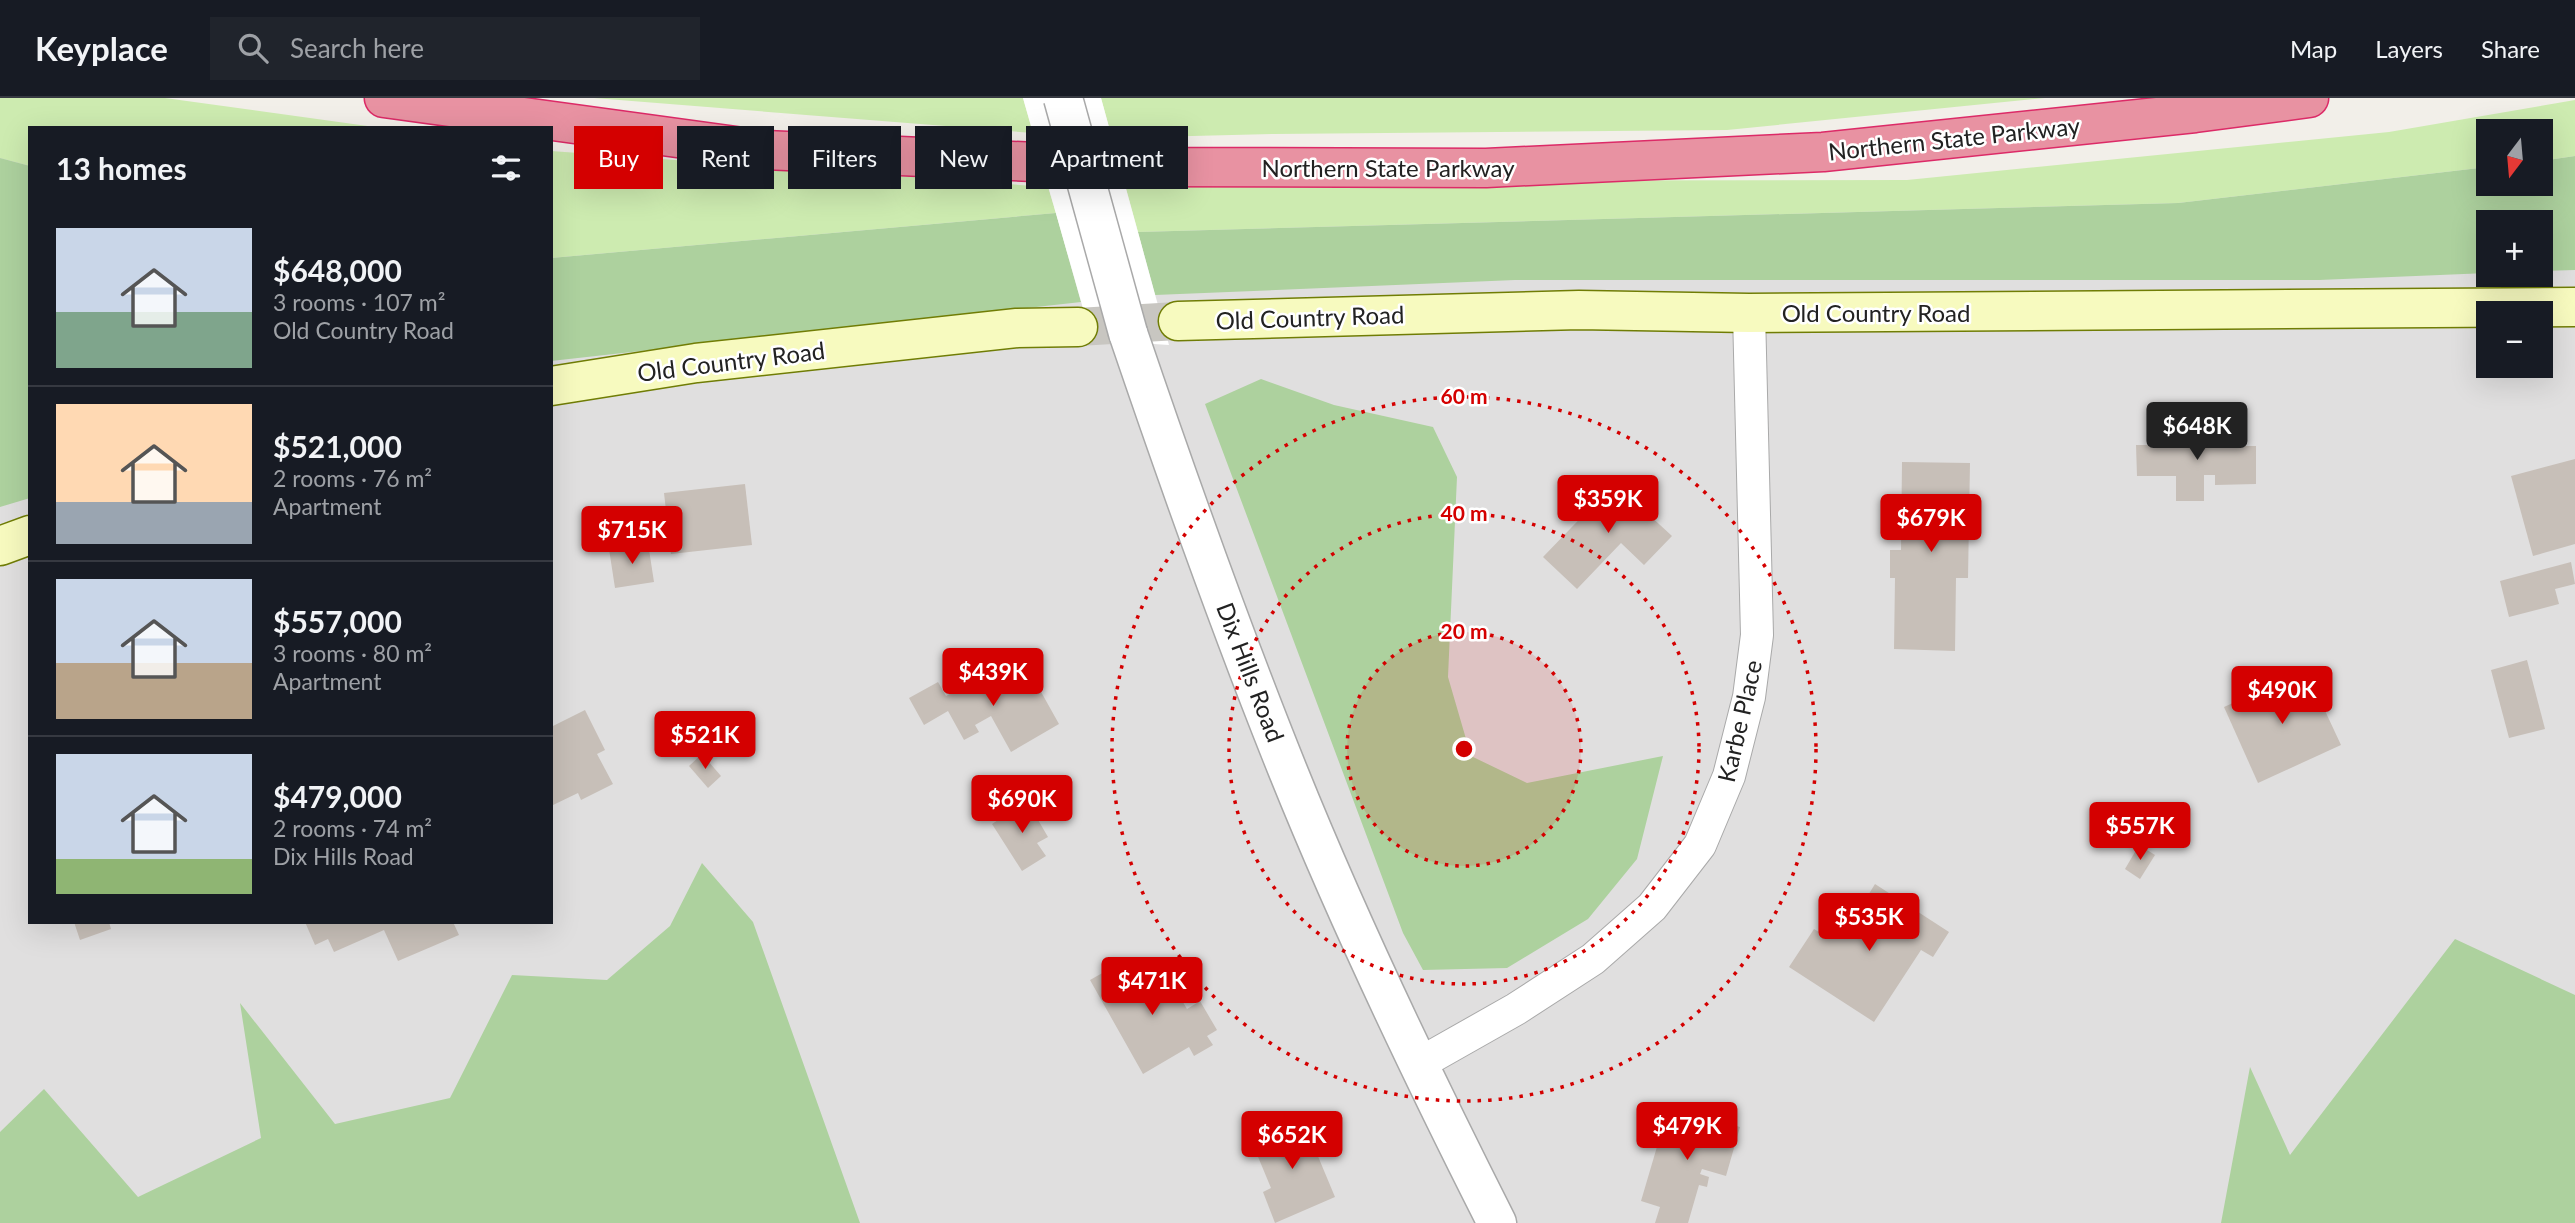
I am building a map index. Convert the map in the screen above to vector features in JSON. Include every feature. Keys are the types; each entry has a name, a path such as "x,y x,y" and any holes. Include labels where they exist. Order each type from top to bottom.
{"highway":[{"name":"Northern State Parkway","path":"384,98 765,150 1148,167 1486,168 1823,152 2196,113 2309,98"}],"main road":[{"name":"Old Country Road","path":"1178,321 1565,311 1749,313 2575,307"},
{"name":"Old Country Road","path":"553,386 696,363 1017,328 1078,327"},
{"path":"0,546 28,537"}],"street":[{"name":"Dix Hills Road","path":"1063,98 1128,334 1178,479 1289,772 1417,1065 1497,1223"},
{"name":"Karbe Place","path":"1417,1065 1516,1009 1593,959 1653,907 1700,845 1729,776 1749,696 1757,635 1749,313"}],"shaded area":[{"path":"0,125 28,132 28,924 553,924 553,262 579,269 2476,212 2476,287 2553,287 2553,210 2542,210 2575,209 2575,1223 0,1223"}],"green space":[{"path":"0,98 165,98 368,126 28,126 28,165 0,158"},
{"path":"594,98 1023,98 1031,126 1026,126 1026,132 1012,131 1012,126 945,126"},
{"path":"1101,98 2045,98 1727,130 1188,136 1188,126 1109,126"},
{"path":"2575,100 2575,156 2553,159 2553,119 2476,119 2476,168 2178,203 1138,232 1126,189 1188,189 1188,181 1907,180 2389,132"},
{"path":"553,151 574,153 574,189 663,189 663,159 677,160 677,189 774,189 774,167 788,168 788,189 901,189 901,176 915,177 915,189 1012,189 1012,184 1026,185 1026,189 1049,189 1056,213 553,258"},
{"path":"2575,156 2575,270 2553,271 2553,210 2476,210 2476,273 2319,280 1515,280 1155,295 1138,232 2178,203 2476,168 2476,196 2553,196 2553,159"},
{"path":"0,158 28,165 28,499 0,507"},
{"path":"1056,213 1081,302 553,361 553,258"},
{"path":"1261,379 1334,405 1433,427 1457,477 1448,677 1471,756 1527,783 1663,756 1637,859 1588,919 1507,968 1423,970 1403,933 1205,404"},
{"path":"702,863 753,922 860,1223 0,1223 0,1132 44,1089 138,1197 261,1138 240,1003 335,1124 450,1098 512,975 607,980 670,926"},
{"path":"2455,939 2575,995 2575,1223 2221,1223 2250,1067 2290,1155"}],"pier":[{"path":"1023,98 1101,98 1109,126 1031,126"},
{"path":"1049,189 1126,189 1169,345 1092,340"}],"building":[{"path":"2215,428 2215,446 2256,446 2256,484 2215,485 2215,475 2204,475 2204,501 2176,501 2176,476 2137,476 2136,445 2164,445 2164,429"},
{"path":"2575,459 2575,544 2533,556 2511,476"},
{"path":"1902,462 1970,463 1968,578 1956,578 1955,651 1894,649 1895,578 1890,578 1890,550 1901,550"},
{"path":"1625,479 1652,507 1647,513 1672,536 1644,565 1621,543 1577,589 1543,557 1597,501 1601,504"},
{"path":"745,484 752,545 671,554 664,493"},
{"path":"648,543 654,582 615,588 609,549"},
{"path":"2571,562 2575,584 2555,589 2559,604 2509,617 2500,581"},
{"path":"2527,660 2545,729 2509,738 2491,670"},
{"path":"1026,665 1059,724 1011,752 991,716 975,725 979,732 964,740 948,711 924,725 909,698 938,682 946,696 969,684 974,693"},
{"path":"2306,670 2341,745 2258,783 2224,707"},
{"path":"585,710 605,750 597,754 613,784 581,800 578,793 553,805 553,726"},
{"path":"702,754 721,776 708,788 689,766"},
{"path":"1027,801 1048,837 1037,843 1046,856 1022,871 992,824"},
{"path":"2139,845 2155,855 2140,879 2125,869"},
{"path":"1875,884 1949,932 1933,957 1921,950 1874,1022 1789,967 1814,929 1827,937 1836,922 1852,932 1864,913 1859,910"},
{"path":"75,924 110,924 111,929 80,940"},
{"path":"306,924 454,924 459,935 398,961 384,930 334,952 328,939 315,945"},
{"path":"1129,958 1147,989 1168,977 1187,1009 1200,1001 1217,1030 1207,1036 1213,1045 1194,1056 1189,1047 1143,1074 1090,980"},
{"path":"1669,1106 1740,1127 1726,1176 1702,1169 1700,1174 1709,1177 1707,1187 1699,1185 1688,1223 1655,1223 1660,1207 1641,1201"},
{"path":"1302,1118 1335,1197 1275,1223 1263,1192 1271,1188 1251,1140"}],"tunnel":[{"path":"1078,327 1178,321"}]}
